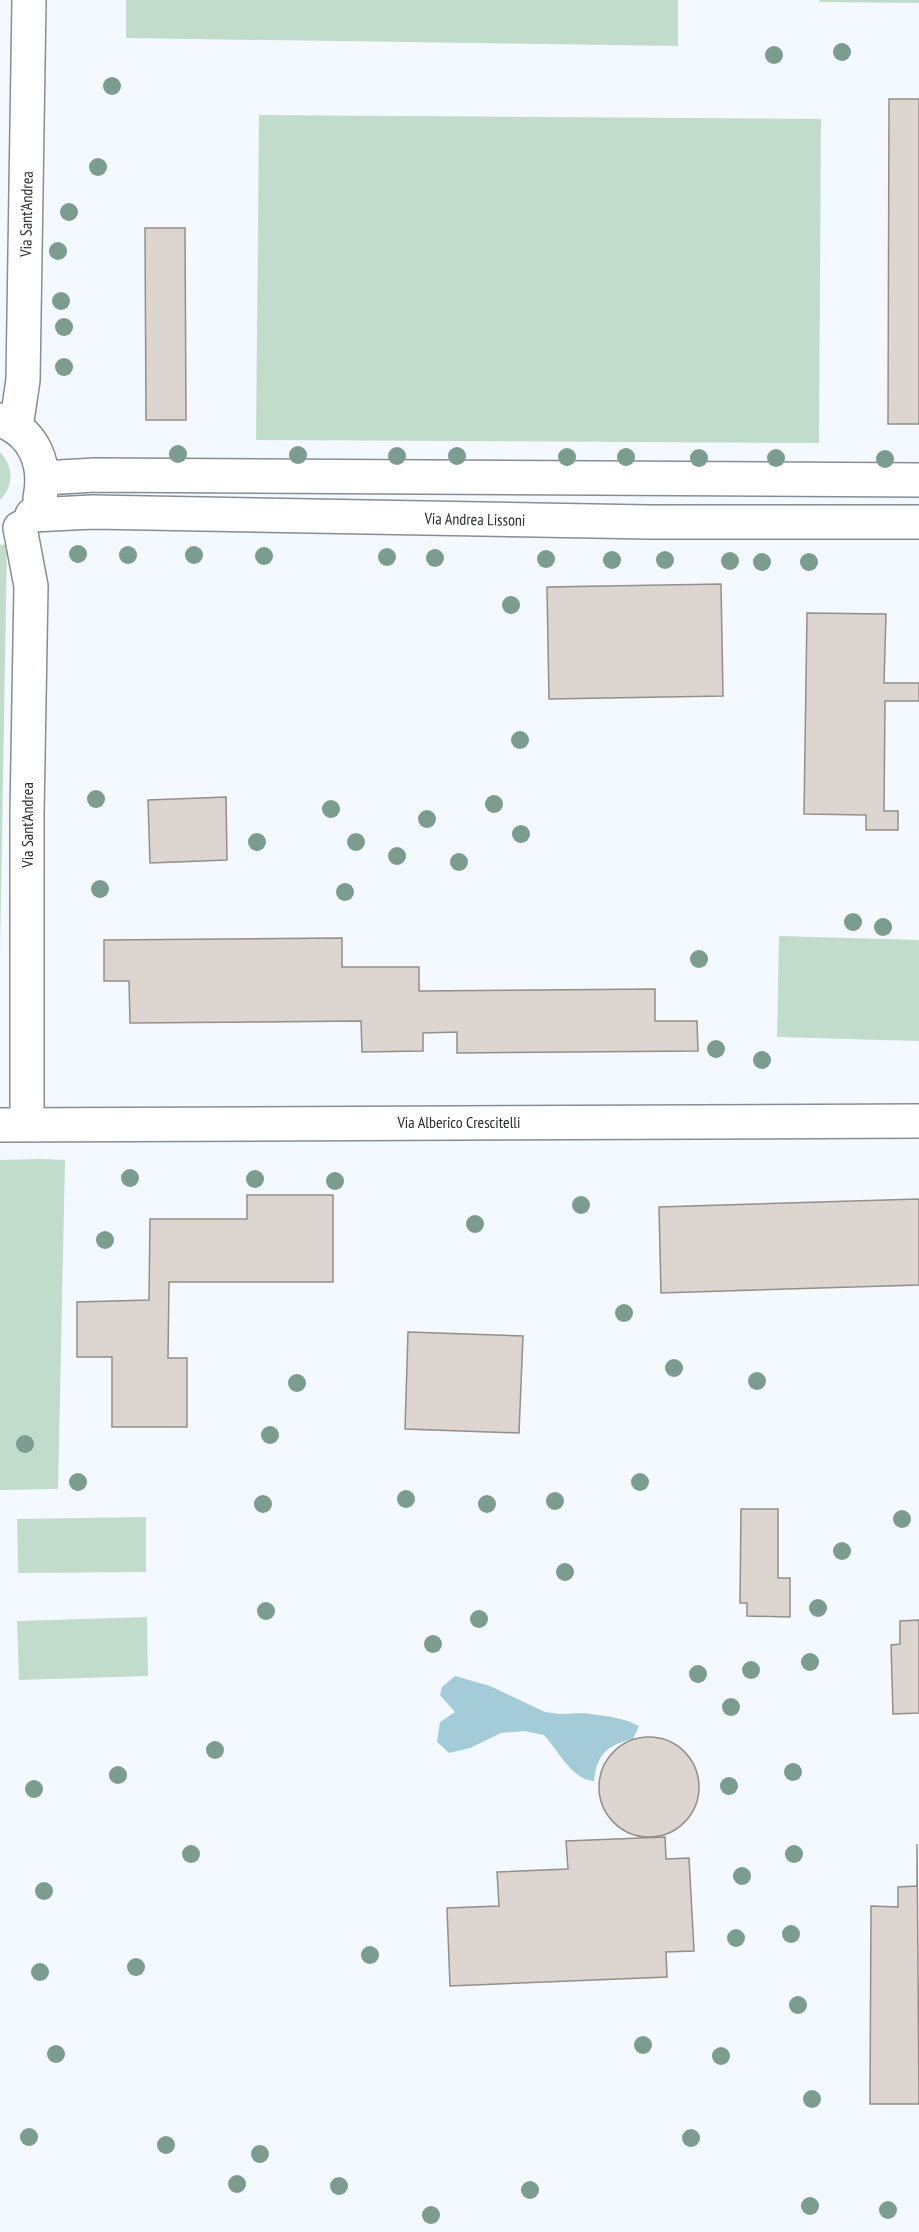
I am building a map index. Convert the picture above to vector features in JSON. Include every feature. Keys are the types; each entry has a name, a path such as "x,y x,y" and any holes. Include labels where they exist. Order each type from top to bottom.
{"street":[{"name":"Via Sant'Andrea","path":"8,424 23,380 29,0"},
{"path":"8,424 31,441 39,458 43,478 41,497 17,527"},
{"path":"43,478 95,475 919,480"},
{"name":"Via Andrea Lissoni","path":"17,527 93,512 649,522 919,522"},
{"name":"Via Sant'Andrea","path":"13,1124 27,814 31,586 17,527"},
{"name":"Via Alberico Crescitelli","path":"13,1124 919,1121"}],"green space":[{"path":"126,0 678,0 678,46 126,38"},
{"path":"819,0 919,0 919,3 819,2"},
{"path":"259,115 821,119 819,443 256,440"},
{"path":"0,452 10,470 10,483 0,500"},
{"path":"7,544 0,954 0,545"},
{"path":"779,936 919,940 919,1041 777,1037"},
{"path":"0,1160 65,1160 58,1489 0,1490"},
{"path":"146,1517 146,1572 18,1573 17,1519"},
{"path":"147,1617 148,1676 19,1680 17,1621"}],"water":[{"path":"455,1676 490,1686 545,1712 584,1713 612,1717 639,1726 633,1739 617,1744 605,1752 598,1763 594,1781 579,1776 572,1770 544,1735 524,1731 501,1733 470,1748 449,1753 437,1742 440,1722 455,1712 440,1695 442,1687"}],"building":[{"path":"889,99 919,99 919,424 888,424"},
{"path":"145,228 185,228 186,420 146,420"},
{"path":"721,584 723,696 549,699 547,587"},
{"path":"807,613 886,614 884,683 919,683 919,701 885,701 884,811 898,811 898,830 866,830 866,815 804,814"},
{"path":"226,797 227,860 150,863 148,800"},
{"path":"342,938 342,967 419,967 419,991 655,989 655,1021 697,1021 698,1051 457,1053 457,1032 423,1033 423,1051 362,1052 361,1021 130,1023 129,981 104,981 104,940"},
{"path":"247,1195 333,1195 333,1282 169,1282 168,1358 187,1358 187,1427 112,1427 112,1357 77,1357 77,1302 149,1300 150,1219 247,1219"},
{"path":"919,1199 919,1285 661,1293 659,1207"},
{"path":"408,1332 523,1336 519,1433 405,1429"},
{"path":"741,1509 778,1509 778,1578 790,1578 790,1617 747,1616 747,1603 740,1603"},
{"path":"919,1620 919,1713 893,1714 891,1645 900,1644 900,1621"},
{"path":"649,1737 677,1745 691,1759 699,1787 691,1815 677,1829 649,1837 621,1829 607,1815 599,1787 607,1759 621,1745"},
{"path":"665,1837 666,1859 689,1858 694,1951 666,1952 667,1977 450,1986 447,1908 499,1906 497,1872 568,1869 566,1841"},
{"path":"917,1844 919,2104 870,2104 871,1906 898,1907 898,1887 917,1886"}]}
